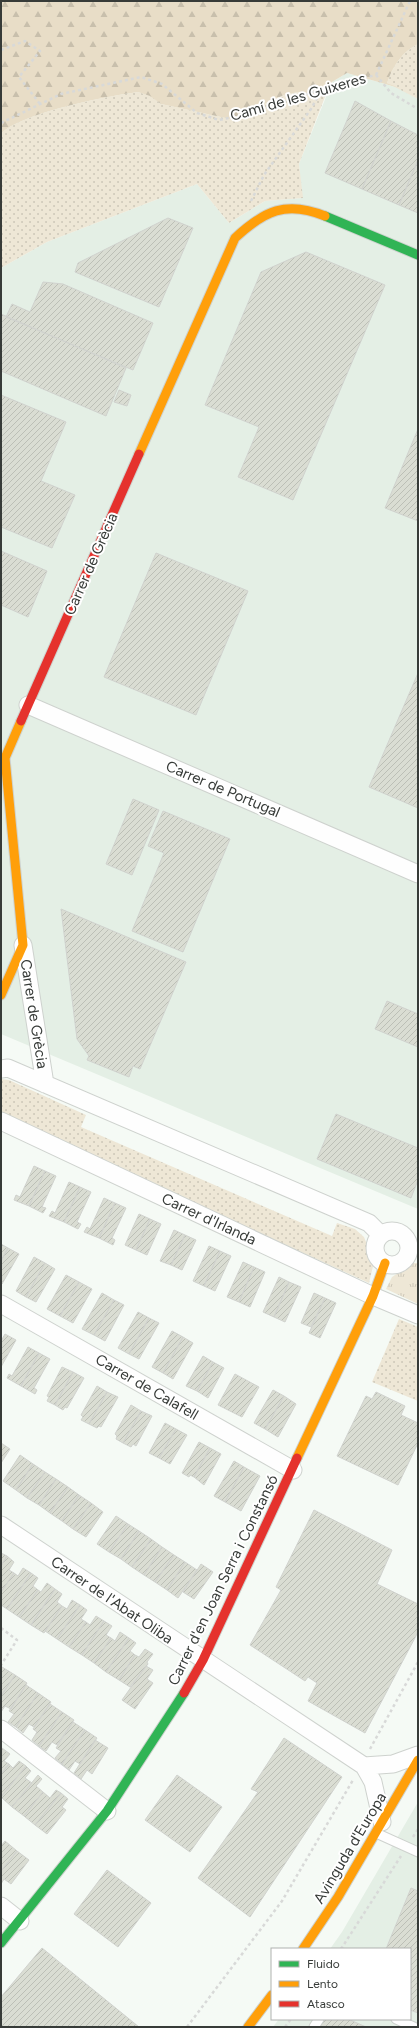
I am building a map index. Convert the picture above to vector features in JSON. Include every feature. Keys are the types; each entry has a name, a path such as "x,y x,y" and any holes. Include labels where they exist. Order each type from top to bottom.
{"street":[{"name":"Carrer de Grècia","path":"45,1084 23,944 5,758 235,238 253,221 270,212 286,208 311,210 418,255"},
{"name":"Carrer de Portugal","path":"28,705 418,874"},
{"name":"Carrer de Grècia","path":"1,995 23,944"},
{"path":"1,1069 8,1068 369,1223 381,1235"},
{"name":"Carrer d'Irlanda","path":"1,1120 373,1296 418,1315"},
{"path":"389,1231 398,1232 406,1237 414,1247 406,1258 400,1263 385,1263 379,1259 376,1252 376,1241 381,1235 389,1231"},
{"name":"Carrer d'en Joan Serra i Constansó","path":"1,1943 107,1812 177,1706 203,1660 373,1296 385,1263"},
{"name":"Carrer de Calafell","path":"1,1304 292,1470"},
{"name":"Carrer de l'Abat Oliba","path":"1,1525 363,1766 373,1782 379,1828"},
{"path":"1,1729 107,1812"},
{"path":"363,1766 382,1765 409,1760 418,1755"},
{"name":"Avinguda d'Europa","path":"304,1948 338,1897 418,1760"},
{"path":"382,1765 393,1775 402,1789"},
{"path":"373,1782 382,1786 402,1789"},
{"path":"1,1906 20,1921"},
{"path":"248,2027 271,1996"}],"lane":[{"path":"379,1828 407,1847 418,1852"},
{"path":"398,2020 414,2027"}],"path":[{"path":"410,1 376,75 391,93 418,108"},
{"path":"1,50 25,41 40,51 19,76 40,104"},
{"name":"Camí de les Guixeres","path":"1,123 61,94 141,77 162,84 197,113 219,120 247,114 322,89 376,75"},
{"path":"246,228 248,207 264,175 311,109 322,89"},
{"path":"1,1628 17,1640 1,1664"},
{"path":"187,2027 282,1901 363,1766 418,1662"},
{"path":"342,1948 418,1828"}],"shaded area":[{"path":"347,73 399,88 418,99 418,1209 1,1034 1,268 47,242 197,184 229,223 265,201 302,198 299,164 332,82"},
{"path":"418,1802 418,2027 273,2027 278,2020 411,2020 411,1948 331,1948 342,1932"}],"green space":[{"path":"1,1 418,1 418,44 403,55 395,65 389,77 387,83 399,88 347,73 332,82 325,97 298,92 284,95 230,119 161,104 150,96 138,92 107,97 45,113 11,126 1,134"},
{"path":"418,44 418,99 387,83 399,60 407,51"},
{"path":"138,92 151,96 161,104 230,119 284,95 298,92 325,97 299,164 303,198 265,201 229,223 197,184 47,242 1,268 1,134 11,126 45,113 107,97"},
{"path":"1,1079 9,1080 86,1115 81,1127 332,1236 337,1223 355,1229 364,1237 374,1262 369,1283 1,1115"},
{"path":"413,1263 418,1263 418,1304 386,1289 392,1277"},
{"path":"399,1319 418,1327 418,1401 372,1382"}],"building":[{"path":"355,101 391,121 362,189 325,173"},
{"path":"391,121 418,135 418,160 399,205 362,189"},
{"path":"418,160 418,213 399,205"},
{"path":"168,218 193,228 159,307 75,272 78,263"},
{"path":"306,252 385,285 293,500 238,477 259,427 205,405 261,272"},
{"path":"43,282 63,284 153,323 133,370 6,317 12,304 30,312"},
{"path":"1,314 126,368 106,416 1,371"},
{"path":"119,390 131,395 127,406 114,402"},
{"path":"1,395 66,422 41,481 75,495 52,548 1,527"},
{"path":"418,429 418,521 385,508"},
{"path":"1,551 47,571 28,617 1,605"},
{"path":"156,553 248,591 196,715 104,677"},
{"path":"418,673 418,808 369,787"},
{"path":"133,799 159,810 132,875 106,864"},
{"path":"163,811 230,839 183,952 132,931 164,853 148,846"},
{"path":"61,909 186,962 140,1069 133,1066 129,1077 87,1060 89,1056 77,1039"},
{"path":"387,1001 418,1014 418,1047 375,1029"},
{"path":"336,1114 418,1148 418,1180 411,1198 317,1159"},
{"path":"34,1166 45,1171 29,1206 14,1200 16,1195 20,1197"},
{"path":"45,1171 56,1176 42,1207 46,1208 43,1213 29,1206"},
{"path":"69,1182 80,1187 64,1222 49,1216 52,1211 55,1213"},
{"path":"80,1187 91,1192 77,1222 81,1224 78,1229 64,1222"},
{"path":"104,1198 115,1203 99,1238 84,1232 87,1227 90,1229"},
{"path":"115,1203 126,1208 112,1238 115,1240 113,1245 99,1238"},
{"path":"139,1214 150,1219 136,1250 125,1245"},
{"path":"150,1219 161,1224 147,1255 136,1250"},
{"path":"174,1230 185,1235 171,1265 160,1261"},
{"path":"185,1235 196,1240 182,1270 171,1265"},
{"path":"1,1244 8,1248 1,1261"},
{"path":"209,1246 220,1251 204,1286 193,1281"},
{"path":"8,1248 19,1254 2,1284 1,1261"},
{"path":"220,1251 231,1256 215,1291 204,1286"},
{"path":"34,1257 45,1263 26,1297 16,1291"},
{"path":"243,1262 254,1267 239,1302 227,1297"},
{"path":"45,1263 55,1269 36,1302 26,1297"},
{"path":"254,1267 265,1272 250,1307 239,1302"},
{"path":"66,1275 79,1282 60,1316 47,1309"},
{"path":"279,1277 289,1282 274,1317 263,1312"},
{"path":"79,1282 92,1289 73,1323 60,1316"},
{"path":"289,1282 301,1287 285,1322 274,1317"},
{"path":"102,1293 114,1300 94,1335 82,1329"},
{"path":"314,1293 325,1298 311,1327 301,1323"},
{"path":"325,1298 336,1303 320,1338 309,1333"},
{"path":"114,1300 124,1305 105,1341 94,1335"},
{"path":"138,1312 149,1318 129,1354 118,1348"},
{"path":"149,1318 159,1323 139,1359 129,1354"},
{"path":"172,1331 183,1337 163,1373 152,1367"},
{"path":"5,1334 16,1340 1,1367 1,1341"},
{"path":"183,1337 193,1343 173,1379 163,1373"},
{"path":"28,1347 39,1353 21,1386 7,1378 9,1374 12,1376"},
{"path":"39,1353 50,1359 34,1388 37,1390 35,1394 21,1386"},
{"path":"203,1356 213,1362 197,1391 186,1386"},
{"path":"213,1362 224,1368 208,1398 197,1391"},
{"path":"62,1367 73,1372 55,1405 47,1401 49,1397 47,1396"},
{"path":"73,1372 84,1378 67,1408 65,1407 63,1410 55,1405"},
{"path":"235,1374 259,1387 242,1417 218,1405"},
{"path":"97,1386 107,1392 89,1424 81,1420 83,1417 81,1415"},
{"path":"273,1390 284,1396 265,1429 254,1423"},
{"path":"107,1392 118,1397 101,1427 99,1426 97,1428 89,1424"},
{"path":"376,1392 405,1406 401,1415 418,1423 418,1443 398,1485 337,1456 366,1396 372,1399"},
{"path":"284,1396 296,1404 278,1437 265,1429"},
{"path":"131,1405 141,1411 123,1443 116,1439 117,1436 115,1434"},
{"path":"141,1411 152,1416 136,1446 133,1444 131,1447 123,1443"},
{"path":"165,1423 176,1429 159,1458 149,1453"},
{"path":"176,1429 187,1435 170,1464 159,1458"},
{"path":"199,1442 210,1448 194,1477 190,1475 189,1477 182,1473"},
{"path":"1,1443 10,1449 1,1463"},
{"path":"210,1448 221,1454 204,1485 194,1477"},
{"path":"20,1455 33,1464 16,1490 3,1481"},
{"path":"234,1461 244,1467 225,1502 214,1496"},
{"path":"33,1464 45,1472 27,1498 16,1490"},
{"path":"244,1467 260,1476 241,1511 225,1502"},
{"path":"45,1472 56,1479 39,1505 27,1498"},
{"path":"56,1479 68,1487 50,1513 39,1505"},
{"path":"68,1487 79,1495 62,1521 50,1513"},
{"path":"79,1495 91,1503 73,1529 62,1521"},
{"path":"91,1503 103,1512 86,1537 73,1529"},
{"path":"314,1510 392,1550 377,1584 418,1604 418,1632 365,1733 308,1701 317,1683 308,1677 305,1681 250,1645 281,1590 276,1587"},
{"path":"116,1516 128,1524 109,1552 97,1544"},
{"path":"128,1524 139,1531 121,1559 109,1552"},
{"path":"139,1531 151,1539 132,1567 121,1559"},
{"path":"151,1539 162,1547 144,1575 132,1567"},
{"path":"162,1547 174,1555 155,1582 144,1575"},
{"path":"1,1553 7,1556 1,1566"},
{"path":"174,1555 185,1562 167,1590 155,1582"},
{"path":"7,1556 14,1562 9,1570 14,1573 1,1592 1,1566"},
{"path":"185,1562 197,1570 178,1598 167,1590"},
{"path":"201,1564 213,1572 194,1599 183,1592"},
{"path":"23,1568 31,1573 7,1609 1,1605 1,1592 14,1573 18,1576"},
{"path":"31,1573 38,1578 33,1586 38,1590 19,1617 7,1609"},
{"path":"47,1583 55,1589 31,1625 19,1617 38,1590 41,1592"},
{"path":"55,1589 62,1594 57,1602 62,1606 44,1633 31,1625"},
{"path":"72,1600 80,1605 57,1639 45,1631 62,1606 67,1609"},
{"path":"80,1605 87,1610 81,1619 86,1622 69,1647 57,1639"},
{"path":"96,1616 104,1621 82,1655 69,1647 86,1622 90,1625"},
{"path":"104,1621 112,1626 106,1635 111,1638 94,1663 82,1655"},
{"path":"120,1632 129,1638 106,1672 94,1663 111,1638 115,1641"},
{"path":"129,1638 136,1643 130,1651 135,1655 119,1680 106,1672"},
{"path":"145,1649 153,1654 147,1662 148,1664 130,1687 119,1680 135,1655 139,1657"},
{"path":"146,1666 153,1670 147,1679 153,1683 135,1709 122,1700"},
{"path":"2,1667 15,1675 1,1696 1,1669"},
{"path":"15,1675 27,1683 11,1709 5,1706 1,1712 1,1696"},
{"path":"26,1685 38,1693 16,1727 8,1722 14,1714 9,1711"},
{"path":"38,1693 51,1702 34,1727 29,1724 23,1733 16,1727"},
{"path":"50,1704 62,1712 39,1746 32,1740 37,1732 33,1729"},
{"path":"62,1712 74,1720 57,1745 52,1742 46,1751 39,1746"},
{"path":"73,1722 85,1730 62,1764 55,1758 61,1751 56,1748"},
{"path":"85,1730 97,1738 80,1764 75,1761 69,1770 62,1764"},
{"path":"284,1738 342,1777 250,1917 198,1878 258,1792 251,1789"},
{"path":"95,1740 108,1748 92,1774 87,1770 81,1779 74,1773"},
{"path":"2,1748 10,1754 4,1761 9,1764 1,1774"},
{"path":"19,1761 26,1766 1,1797 1,1774 9,1764 13,1768"},
{"path":"26,1766 31,1771 25,1778 32,1783 12,1807 1,1797"},
{"path":"38,1775 42,1779 36,1786 43,1792 24,1816 12,1807"},
{"path":"177,1775 222,1807 190,1852 145,1820"},
{"path":"56,1790 61,1793 35,1825 24,1816 43,1792 50,1798"},
{"path":"61,1793 68,1799 62,1807 66,1810 47,1834 35,1825"},
{"path":"5,1841 17,1851 1,1871 1,1846"},
{"path":"17,1851 29,1860 11,1884 4,1879 1,1884 1,1871"},
{"path":"107,1870 151,1903 118,1947 74,1914"},
{"path":"411,1888 418,1891 418,2013 411,2010 411,1948 386,1948"},
{"path":"42,1948 139,2027 1,2027 1,1997"},
{"path":"324,2020 350,2020 366,2027 320,2027"}],"traffic: fast":[{"path":"325,216 418,255"},
{"path":"1,1943 107,1811 184,1693"}],"traffic: slow":[{"path":"139,454 235,238 256,221 276,211 299,209 325,216"},
{"path":"1,995 23,945 5,758 21,721"},
{"path":"297,1458 373,1296 385,1263"},
{"path":"304,1948 338,1897 418,1760"},
{"path":"248,2027 271,1996"}],"traffic: jam":[{"path":"21,721 139,454"},
{"path":"184,1693 203,1660 297,1458"}]}
